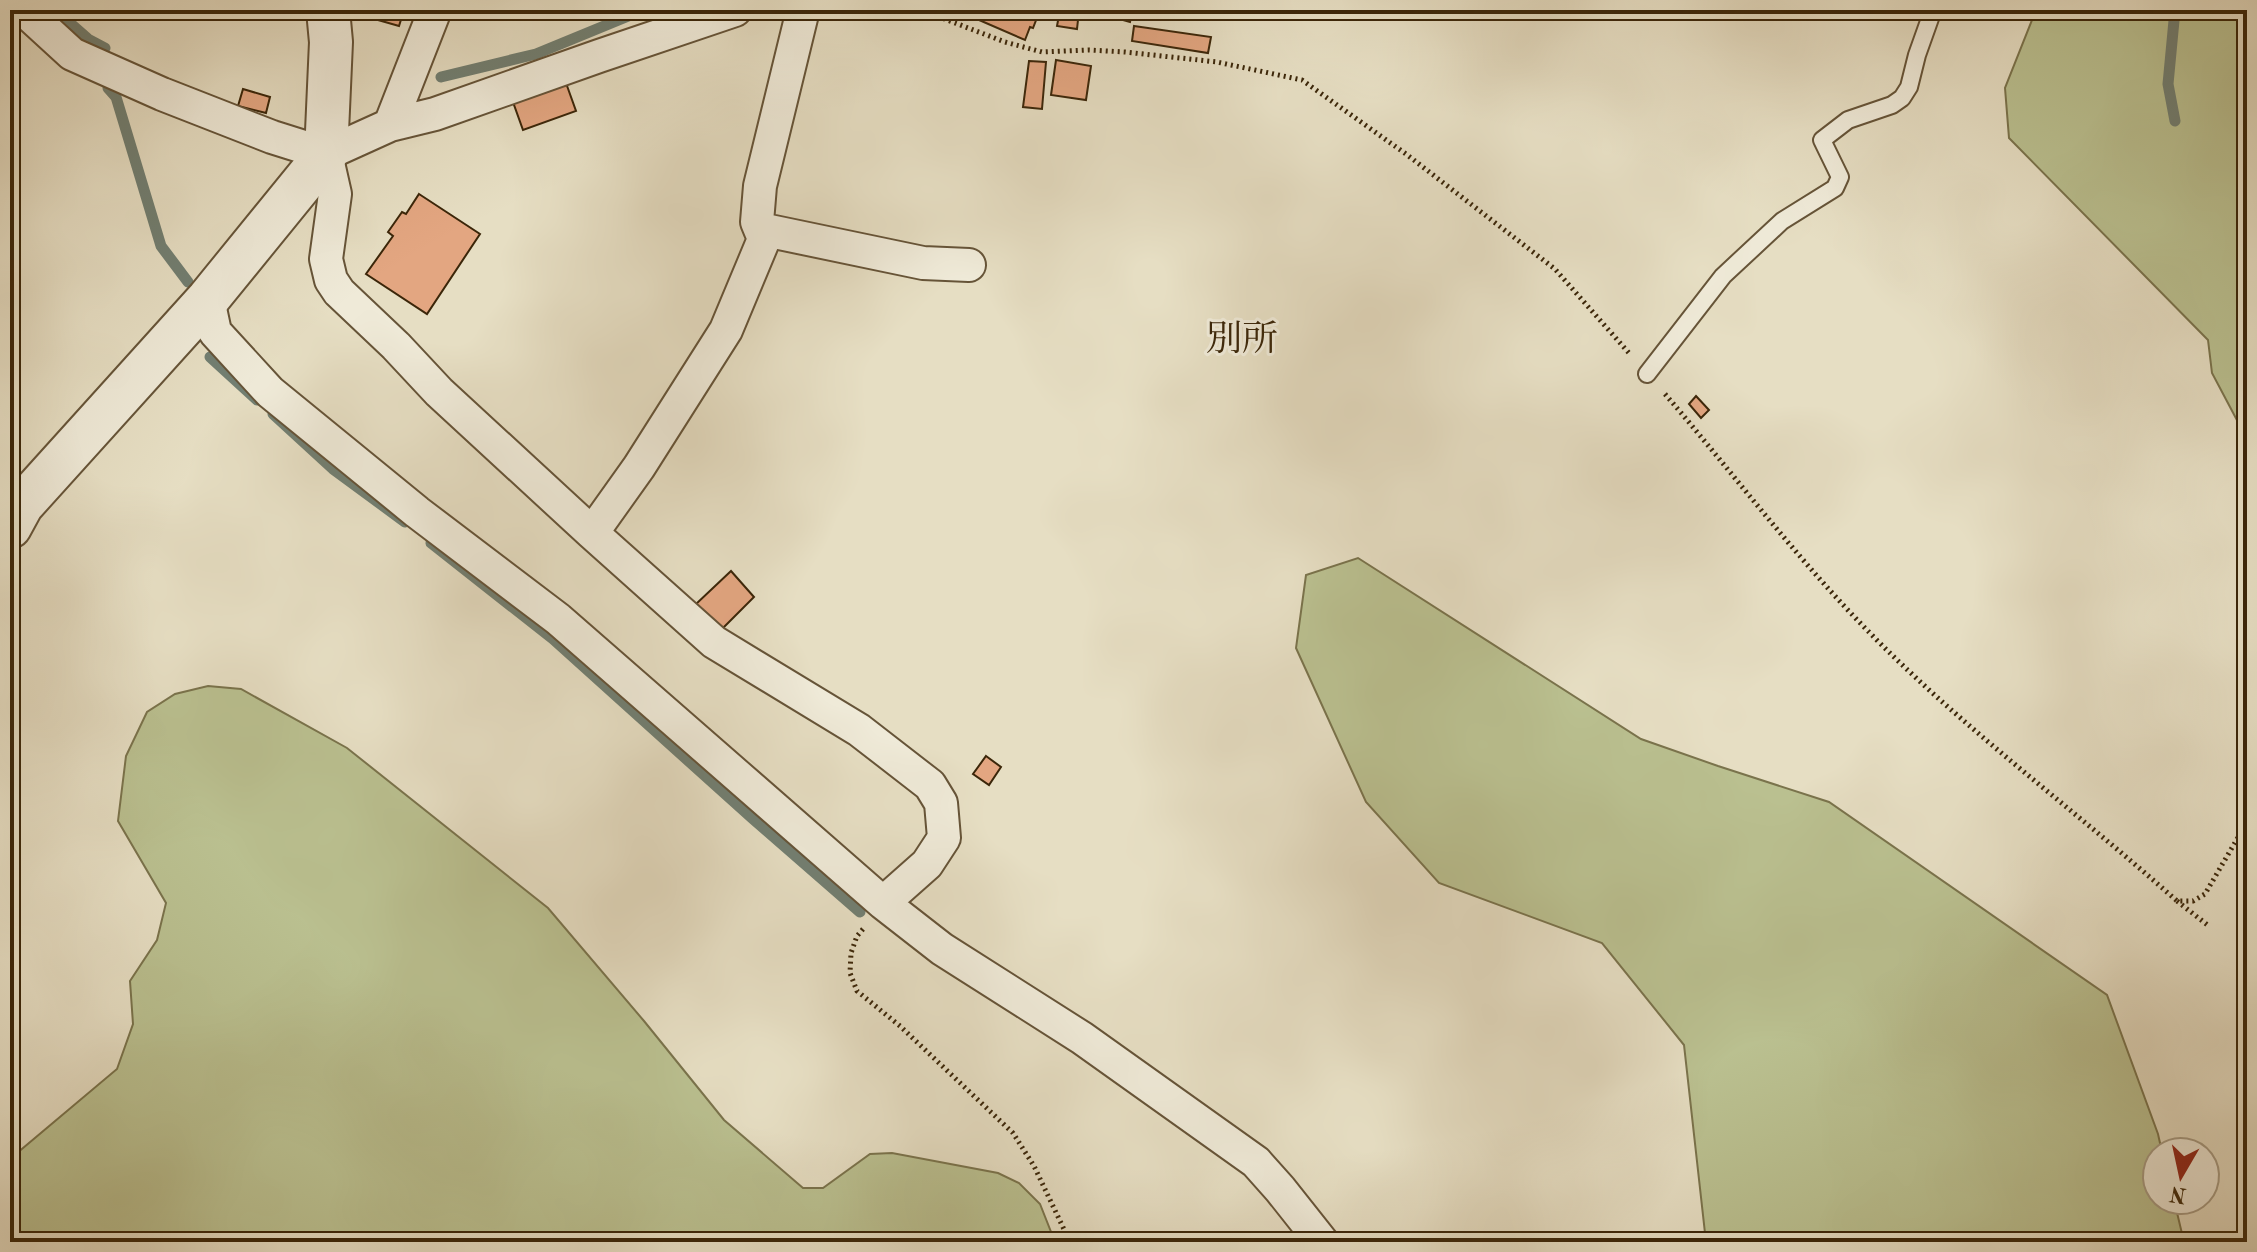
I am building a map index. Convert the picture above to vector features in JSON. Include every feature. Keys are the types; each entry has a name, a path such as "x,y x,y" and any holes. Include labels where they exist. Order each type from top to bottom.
{"street":[{"path":"24,10 72,54 162,94 272,137 326,154"},
{"path":"328,10 331,42 326,154 335,194 326,259 331,280 339,292 439,392 714,642 859,730 930,785 941,803 944,838 927,864 883,903"},
{"path":"390,125 435,10"},
{"path":"10,527 22,505 208,299 326,154 390,125 435,114 735,10"},
{"path":"592,533 639,467 726,330 764,239 757,222 760,186 803,10"},
{"path":"760,229 923,263 969,265"},
{"path":"208,299 215,332 270,392 417,512 558,619 883,903 942,949 1082,1038 1256,1162 1322,1242"}],"lane":[{"path":"1647,374 1723,276 1782,221 1835,188 1840,177 1822,140 1848,120 1892,105 1902,98 1909,87 1933,10"}],"path":[{"path":"921,10 1005,42 1042,52 1089,50 1217,62 1302,80 1406,154 1555,269 1799,555 1867,630 1983,740 2210,927"},
{"path":"2177,901 2193,901 2205,894 2247,822"},
{"path":"883,903 857,936 851,953 850,973 857,991 900,1026 1013,1133 1034,1166 1070,1242"}],"green space":[{"path":"2036,10 2247,10 2247,429 2239,424 2212,373 2208,340 2009,138 2005,88"},
{"path":"1358,558 1641,739 1829,802 2107,995 2158,1136 2141,1136 2141,1216 2178,1216 2184,1242 1706,1242 1684,1045 1602,943 1439,883 1366,802 1296,648 1306,575"},
{"path":"208,686 241,689 347,748 548,908 724,1120 803,1188 823,1188 870,1154 892,1153 998,1173 1019,1183 1040,1204 1055,1242 10,1242 10,1159 117,1069 133,1024 130,981 157,940 166,903 118,821 126,756 147,712 175,694"}],"building":[{"path":"373,10 404,10 399,26 371,18"},
{"path":"956,10 1040,10 1025,40"},
{"path":"1060,10 1082,10 1079,11 1077,29 1057,26"},
{"path":"1103,10 1142,10 1141,13 1132,13 1130,22 1102,14"},
{"path":"1134,26 1211,37 1208,53 1132,41"},
{"path":"1056,60 1091,66 1086,100 1051,95"},
{"path":"1029,61 1046,62 1042,109 1023,107"},
{"path":"566,83 576,111 523,130 513,102"},
{"path":"243,89 270,97 266,113 238,106"},
{"path":"419,194 480,234 427,314 366,274 393,236 388,232 402,212 406,214"},
{"path":"1696,396 1709,410 1701,418 1689,404"},
{"path":"731,571 754,597 721,630 696,604"},
{"path":"986,756 1001,767 989,785 973,774"}],"waterway":[{"path":"55,10 88,39 105,48"},
{"path":"441,77 536,54 643,10"},
{"path":"2175,10 2168,84 2175,121"},
{"path":"108,88 116,97 161,246 188,282"},
{"path":"210,357 257,400"},
{"path":"273,414 333,469 405,522"},
{"path":"431,543 553,639 860,912"}],"district":[{"name":"別所","path":"1242,341"}]}
